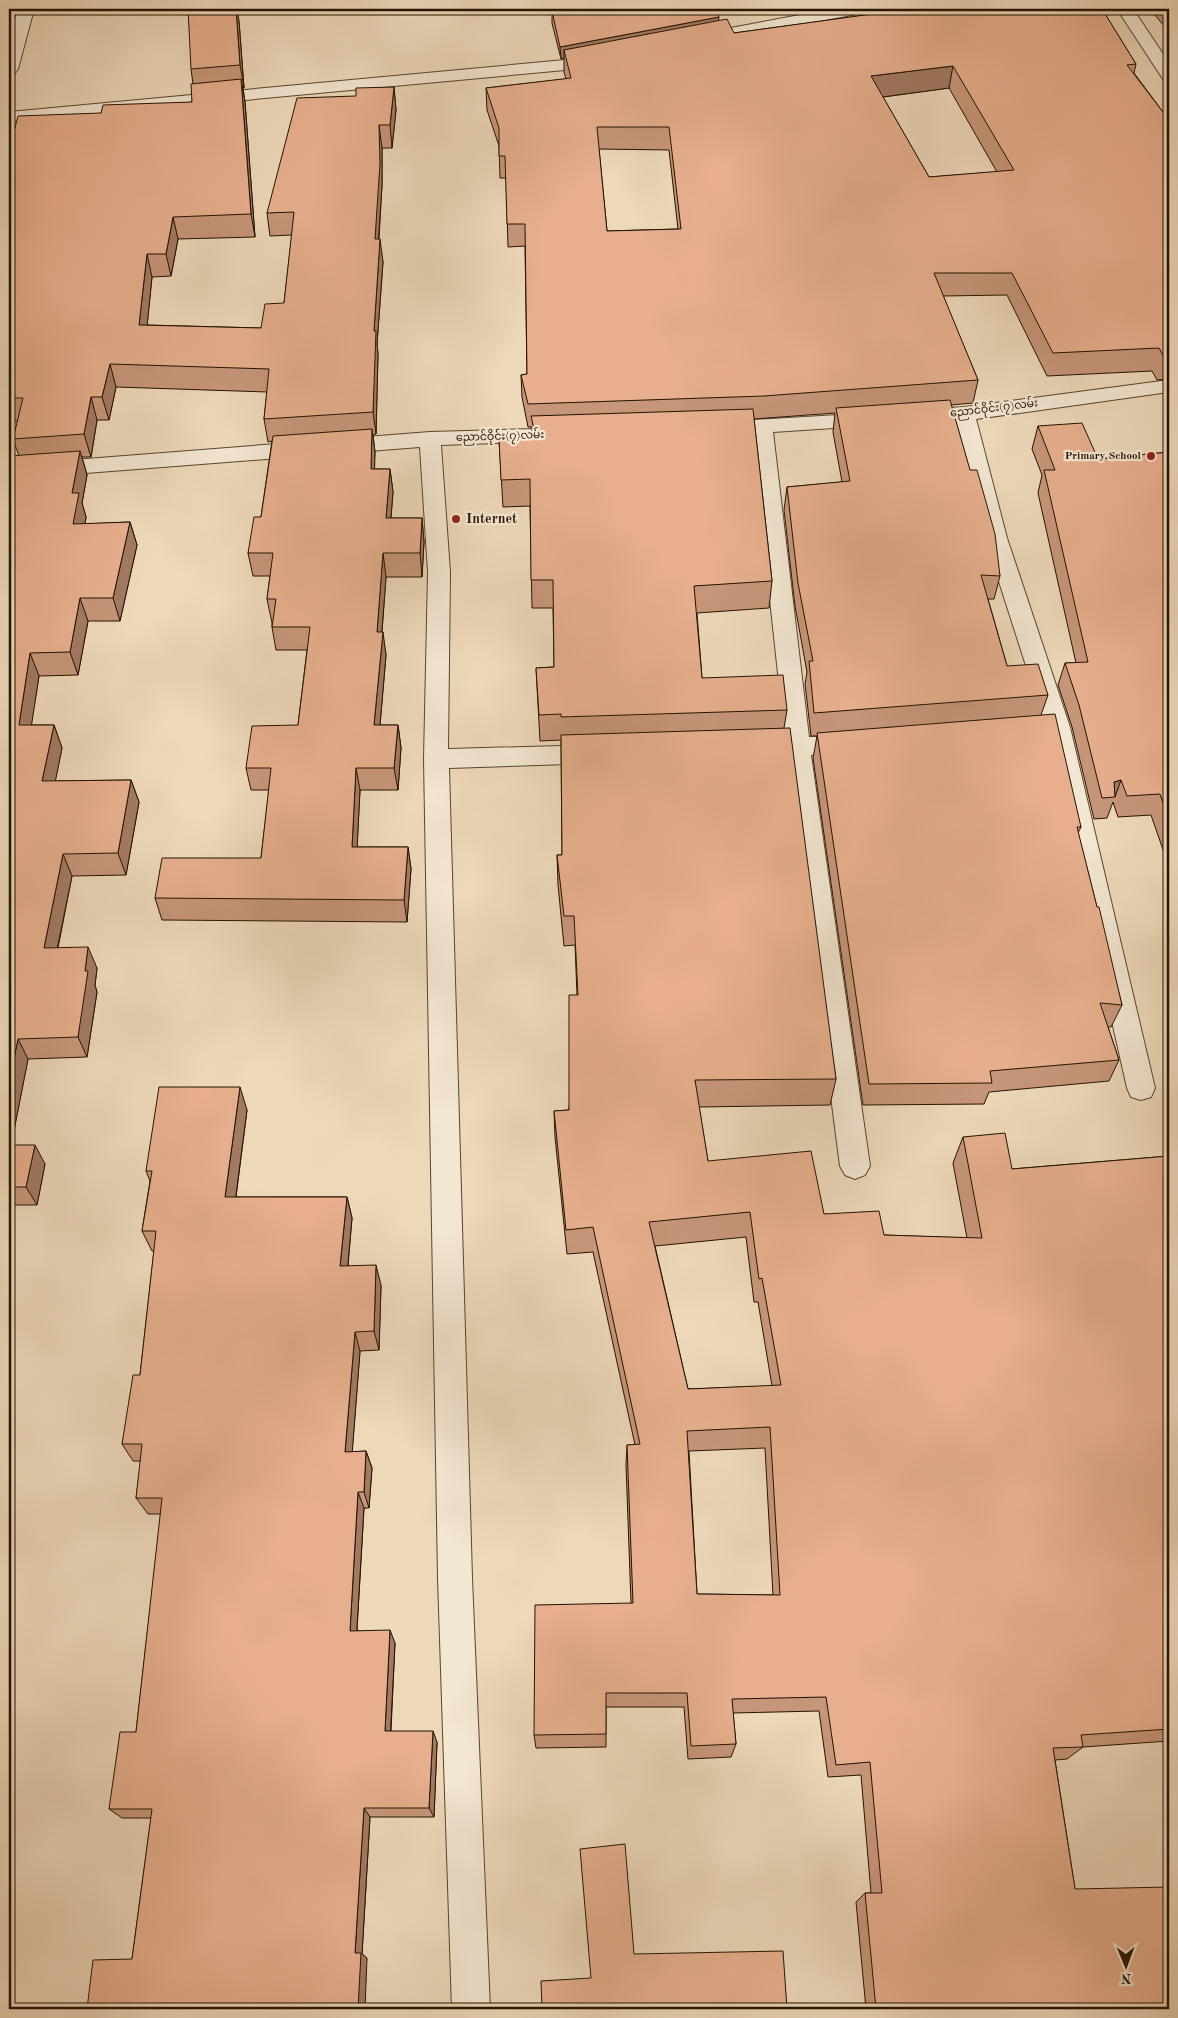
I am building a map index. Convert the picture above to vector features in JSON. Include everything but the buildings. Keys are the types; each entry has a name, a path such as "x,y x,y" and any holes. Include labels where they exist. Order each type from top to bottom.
{"street":[{"path":"9,69 26,9"},
{"path":"682,42 857,9"},
{"path":"1125,9 1168,71"},
{"path":"9,117 565,65 614,55"},
{"name":"ညောင်ဝိုင်း(၇)လမ်း","path":"693,430 762,428 964,414 1169,386"},
{"path":"964,414 996,538 1058,727 1140,1088"},
{"path":"762,428 798,748 855,1166"},
{"name":"ညောင်ဝိုင်း(၇)လမ်း","path":"9,472 430,440 586,434"},
{"path":"430,440 439,572 436,759 455,1578 471,2009"},
{"path":"1000,732 1058,727"},
{"path":"730,750 798,748 875,742"},
{"path":"436,759 622,753"}],"place":[{"name":"Primary School","path":"1151,456"},
{"name":"Internet","path":"456,519"}]}
